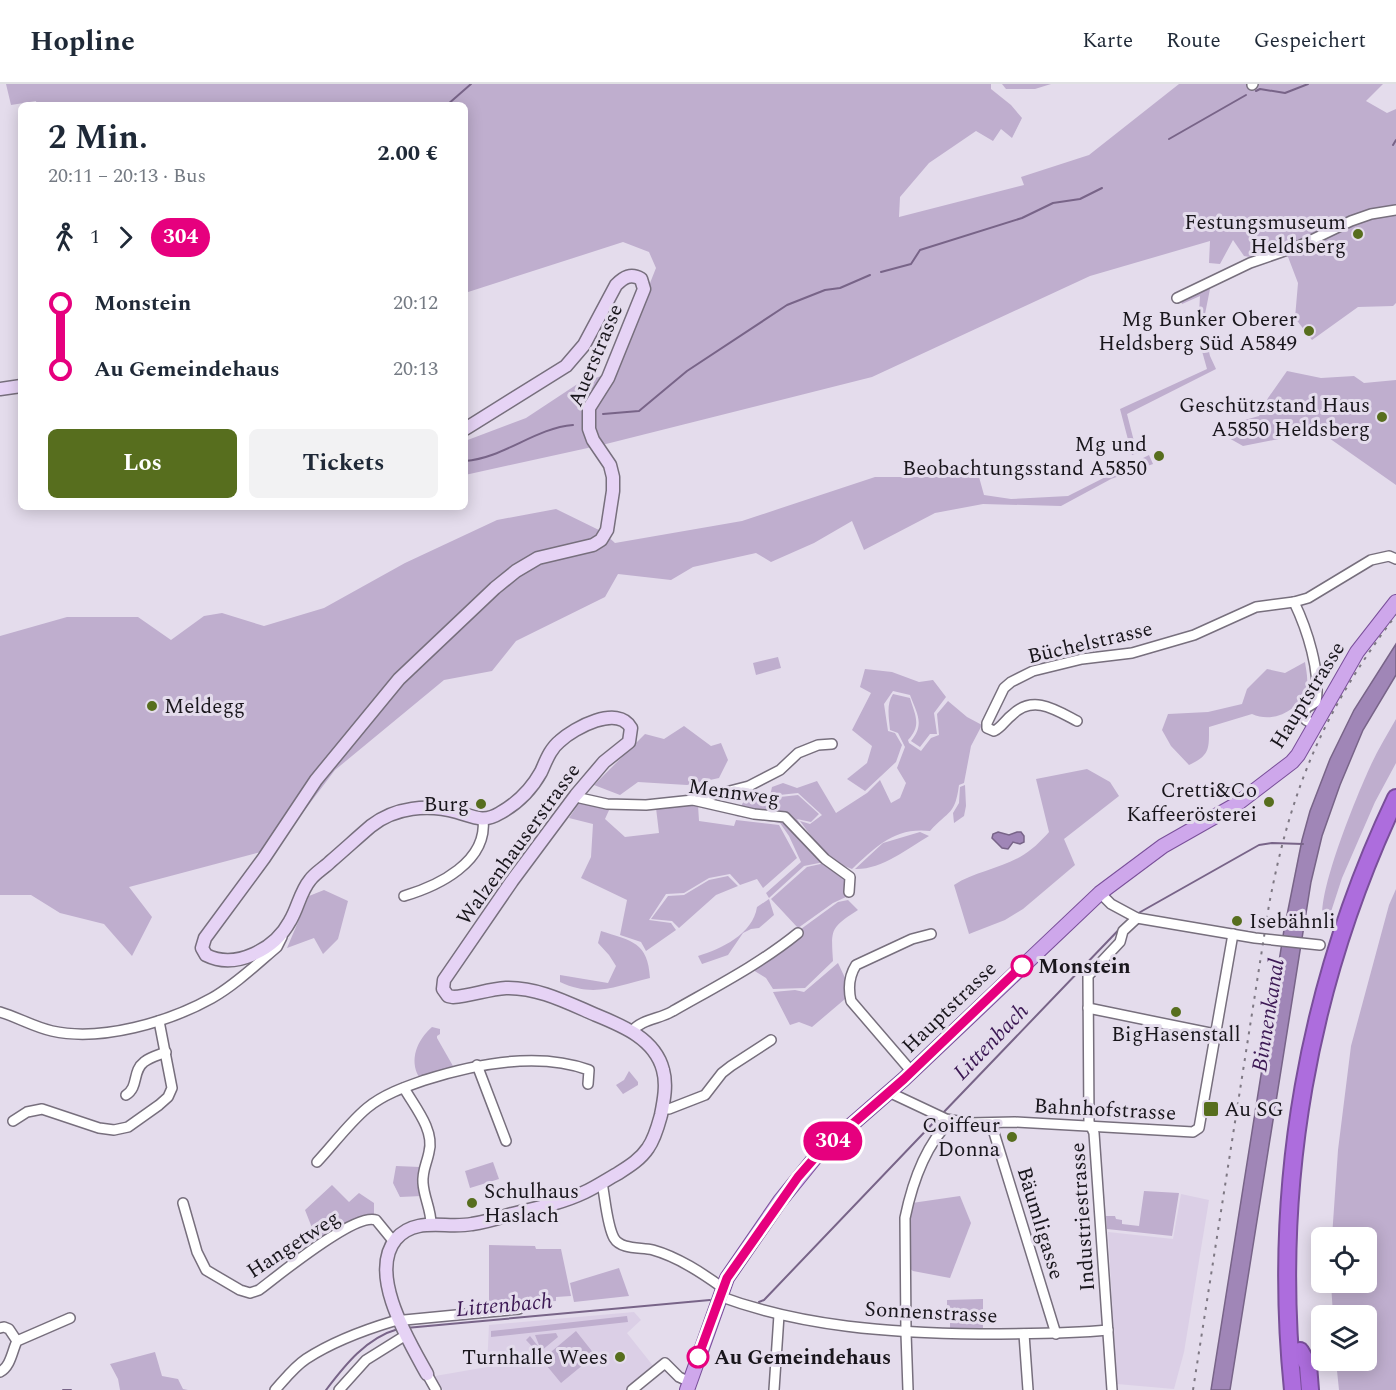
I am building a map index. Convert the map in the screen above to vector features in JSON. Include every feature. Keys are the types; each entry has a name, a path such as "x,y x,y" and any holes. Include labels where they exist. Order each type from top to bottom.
{"highway":[{"path":"1293,1390 1288,1326 1287,1242 1292,1157 1306,1069 1341,933 1374,845 1396,798"},
{"path":"1304,1390 1297,1281 1300,1203 1308,1118 1328,1019 1351,936 1396,820"},
{"path":"1300,1351 1308,1365 1310,1390"}],"main road":[{"name":"Hauptstrasse","path":"688,1386 721,1292 737,1261 798,1177 818,1154 891,1091 1100,893 1163,846 1237,804 1298,755 1357,652 1396,602"}],"street":[{"path":"1177,298 1250,263 1299,246 1351,221 1371,214 1396,210"},
{"name":"Auerstrasse","path":"468,427 566,366 584,345 616,285 623,278 632,275 641,279 644,289 634,316 608,378 589,408 589,429 610,465 613,477 607,530 601,540"},
{"path":"0,389 18,386"},
{"name":"Walzenhauserstrasse","path":"394,1242 403,1232 413,1227 430,1224 474,1224 564,1201 586,1192 641,1157 657,1130 665,1084 660,1061 654,1049 632,1031 531,990 506,988 453,997 448,996 443,989 444,980 474,936 576,795 604,762 629,742 632,728 617,718 602,719 572,732 558,742 531,787 520,800 500,813 483,819 436,808 418,807 396,812 374,824 310,880 290,922 270,943 251,955 223,961 214,959 206,955 202,948 204,938 264,858 316,780 399,679 516,571 538,558 593,545 601,540"},
{"name":"Büchelstrasse","path":"1077,721 1045,705 1036,704 1018,710 1000,729 994,731 987,728 987,723 1004,688 1033,671 1082,658 1132,653 1195,635 1256,607 1276,603 1294,603 1308,598 1371,560 1389,556 1396,559"},
{"path":"1294,603 1308,638 1318,691 1316,702 1306,708 1304,716 1306,720 1315,725"},
{"path":"693,800 749,786 780,770 798,753 818,745 832,744"},
{"name":"Mennweg","path":"576,795 607,804 646,805 693,800 754,814 785,817 825,859 850,877 849,892"},
{"path":"404,896 435,884 466,864 483,839 483,819"},
{"path":"1100,893 1111,904 1133,916 1233,934 1317,944"},
{"name":"Industriestrasse","path":"1112,1390 1094,1133 1089,1122 1088,976 1120,942 1123,931 1133,916"},
{"path":"0,1012 51,1031 79,1034 99,1033 159,1021 213,997 277,947 282,938 282,932"},
{"path":"632,1031 637,1025 670,1013 773,953 798,933"},
{"path":"912,1071 851,1001 849,993 851,974 856,965 912,939 931,934"},
{"name":"Bahnhofstrasse","path":"891,1091 948,1120 969,1123 1015,1122 1193,1132 1199,1128 1233,934"},
{"path":"1088,1008 1215,1034"},
{"path":"13,1121 27,1112 42,1109 99,1128 114,1130 128,1127 168,1097 172,1088 159,1021"},
{"path":"662,1108 669,1109 705,1095 722,1073 771,1040"},
{"path":"126,1095 133,1088 137,1071 144,1062 166,1052"},
{"path":"317,1162 366,1108 385,1096 477,1065 518,1061 560,1063 589,1070 588,1084"},
{"path":"477,1065 506,1141"},
{"path":"404,1088 428,1130 430,1140 429,1152 423,1169 423,1186 430,1211 430,1224"},
{"path":"908,1390 905,1218 908,1200 918,1174 937,1134 948,1120"},
{"name":"Bäumligasse","path":"992,1123 1056,1334"},
{"name":"Sonnenstrasse","path":"602,1183 614,1238 622,1245 645,1248 673,1257 721,1292 779,1315 906,1333 1056,1334 1108,1330"},
{"name":"Hangetweg","path":"183,1203 202,1264 211,1274 250,1293 260,1290 316,1247 366,1219 376,1220 394,1242"},
{"path":"394,1242 387,1266 392,1300 403,1328 436,1390"},
{"path":"276,1390 304,1360 375,1327 403,1328 519,1310"},
{"path":"774,1390 779,1315"},
{"path":"0,1372 5,1369 17,1341 70,1318"},
{"path":"0,1328 9,1329 17,1341"},
{"path":"339,1390 366,1360 403,1328"},
{"path":"1024,1334 1028,1390"},
{"path":"632,1390 665,1363 688,1386"}],"shaded area":[{"path":"6,84 991,84 991,89 1011,105 1022,118 1012,138 1001,129 993,141 976,131 929,163 900,197 899,217 1024,185 1021,177 1089,155 1179,84 1383,84 1366,101 1387,113 1396,109 1396,303 1393,306 1358,307 1312,340 1295,318 1298,283 1285,249 1267,260 1244,256 1233,240 1220,264 1209,263 1210,241 1090,276 872,377 606,444 468,474 468,440 526,418 576,385 615,371 656,268 649,252 623,242 468,292 468,102 36,101 18,102 11,105"},
{"path":"1002,84 1051,84 1035,89 1006,89"},
{"path":"1211,284 1205,314 1199,314 1200,296 1182,304 1180,299"},
{"path":"1207,343 1216,369 1127,414 1137,453 1132,455 1120,409 1207,369 1200,344"},
{"path":"1287,371 1321,378 1354,376 1364,383 1396,380 1396,485 1319,431 1243,446 1227,437 1230,424 1259,416 1268,398"},
{"path":"1149,455 1153,464 1111,479 1061,506 983,504 935,513 864,550 852,521 814,543 771,562 756,553 693,567 671,580 618,574 605,597 516,641 492,671 444,680 335,770 276,848 129,887 152,917 132,956 104,924 60,913 31,895 0,895 0,636 67,617 138,617 171,640 204,616 222,613 264,626 324,608 405,563 497,520 556,509 603,532 615,543 742,521 875,477 979,477 984,495 1011,499 1068,496"},
{"path":"1396,644 1396,675 1363,730 1322,836 1311,882 1230,1390 1211,1390 1284,930 1302,840 1310,811 1330,759 1354,710"},
{"path":"778,657 781,668 756,675 753,663"},
{"path":"1305,662 1307,685 1304,694 1293,708 1277,716 1260,717 1252,714 1209,727 1209,741 1205,754 1189,765 1171,746 1162,730 1168,714 1208,712 1242,704 1247,689 1267,669 1285,673"},
{"path":"865,669 892,672 919,682 933,680 946,697 934,713 937,734 930,734 920,747 911,741 919,724 910,695 893,691 884,704 888,731 895,733 902,745 896,762 865,791 847,779 867,763 872,746 852,730 871,693 860,687"},
{"path":"893,694 910,698 916,725 908,740 921,751 931,738 939,735 937,714 948,701 967,717 982,725 971,746 964,783 959,785 950,811 930,831 906,832 886,840 852,869 829,856 800,821 810,824 822,815 798,793 770,796 772,787 783,783 797,788 817,781 836,813 867,793 880,780 891,803 900,798 906,783 897,768 905,747 898,733 890,730 889,707"},
{"path":"1396,719 1396,763 1375,802 1342,878 1328,921 1324,924 1322,912 1325,893 1338,847 1370,767"},
{"path":"684,726 711,746 721,743 728,760 719,778 687,785 638,782 620,795 594,785 645,734 664,739"},
{"path":"1087,769 1110,782 1119,796 1064,839 1075,865 1023,909 1005,920 969,934 954,885 1020,857 1036,846 1049,832 1036,779"},
{"path":"965,785 964,816 954,823 953,813 959,803 960,787"},
{"path":"798,795 819,814 811,822 797,819 824,862 804,866 769,898 766,893 801,862 780,823 735,816 744,801"},
{"path":"580,802 610,808 605,819 625,837 659,833 656,808 690,804 698,805 699,821 734,826 736,820 779,825 797,858 763,888 757,879 740,885 730,874 709,878 684,893 666,894 649,920 671,923 676,930 646,951 641,942 620,935 627,900 581,878 591,857 593,824 569,818"},
{"path":"920,832 929,836 884,862 855,869 883,843"},
{"path":"998,832 1009,835 1021,832 1024,842 1020,844 1013,842 1008,849 1002,848 992,838 993,834"},
{"path":"825,863 845,880 846,897 833,903 798,928 771,899 807,867"},
{"path":"728,876 738,886 716,895 679,928 672,921 651,919 668,896 684,895 709,880"},
{"path":"1396,889 1396,1390 1339,1390 1337,1371 1377,1371 1377,1305 1332,1305 1332,1293 1377,1293 1377,1227 1333,1227 1338,1150 1351,1046 1389,905"},
{"path":"324,890 348,901 338,939 323,954 314,938 287,948 309,896"},
{"path":"769,899 774,915 759,928 743,933 754,917 757,907"},
{"path":"848,900 858,910 834,930 833,961 805,988 773,989 766,978 753,970 788,947 799,935 801,929 838,902"},
{"path":"601,931 630,941 642,950 649,966 650,978 594,990 572,987 560,982 560,975 608,983 616,966 598,943"},
{"path":"743,933 728,955 702,964 698,956 726,945"},
{"path":"838,963 846,980 845,999 812,1027 799,1022 790,1025 773,992 795,990 804,992"},
{"path":"432,1027 440,1029 437,1038 453,1066 419,1077 415,1064 416,1050 422,1038"},
{"path":"629,1071 638,1085 623,1094 616,1085 624,1080"},
{"path":"493,1162 499,1179 470,1188 465,1171"},
{"path":"396,1166 420,1167 419,1181 422,1196 400,1197 393,1183"},
{"path":"332,1185 349,1202 359,1193 374,1203 374,1215 351,1222 319,1240 316,1238 305,1210"},
{"path":"1144,1191 1179,1193 1172,1236 1107,1229 1106,1216 1115,1216 1116,1219 1122,1220 1122,1224 1139,1226"},
{"path":"1181,1194 1209,1200 1184,1352 1174,1389 1117,1384 1108,1232 1173,1239"},
{"path":"960,1196 971,1223 950,1278 913,1271 909,1268 908,1217 912,1203"},
{"path":"489,1245 561,1249 571,1296 556,1297 556,1301 489,1304"},
{"path":"619,1268 629,1296 574,1302 570,1283"},
{"path":"983,1299 983,1329 950,1329 950,1309 947,1300"},
{"path":"634,1312 641,1320 627,1333 654,1367 627,1390 443,1390 435,1376 487,1367 489,1325"},
{"path":"627,1316 628,1322 491,1337 491,1331"},
{"path":"576,1331 595,1355 561,1383 542,1360 543,1358 526,1340 530,1336 541,1350 535,1335 556,1333 558,1337 541,1351 546,1356"},
{"path":"155,1352 162,1376 178,1379 183,1389 188,1390 120,1390 118,1379 110,1364"}],"waterway":[{"path":"450,102 471,84"},
{"path":"1256,91 1260,89 1285,93 1308,84"},
{"path":"1169,139 1246,95"},
{"path":"1393,145 1396,140"},
{"path":"881,272 911,264 920,250 1022,218 1053,203 1080,199 1102,188"},
{"path":"603,414 639,411 687,371 787,305 825,290 840,288 870,275"},
{"path":"468,461 493,455 546,431 573,425"},
{"name":"Littenbach","path":"1135,915 1259,845 1303,844"},
{"name":"Littenbach","path":"941,1115 1130,918"},
{"name":"Littenbach","path":"759,1302 764,1300 937,1119"},
{"name":"Littenbach","path":"406,1328 710,1300"},
{"name":"Littenbach","path":"326,1390 349,1362 366,1346 386,1333 398,1329"},
{"path":"63,1390 71,1390"}],"railway":[{"path":"1193,1390 1269,905 1288,824 1300,787 1330,718 1349,684 1396,615"}],"bus line":[{"name":"304","path":"698,1357 727,1278 798,1177 818,1154 904,1079 1022,966"}],"place":[{"name":"Festungsmuseum Heldsberg","path":"1358,234"},
{"name":"Mg Bunker Oberer Heldsberg Süd A5849","path":"1309,331"},
{"name":"Geschützstand Haus A5850 Heldsberg","path":"1382,417"},
{"name":"Mg und Beobachtungsstand A5850","path":"1159,456"},
{"name":"Meldegg","path":"152,706"},
{"name":"Cretti&Co Kaffeerösterei","path":"1269,802"},
{"name":"Burg","path":"481,804"},
{"name":"Isebähnli","path":"1237,921"},
{"name":"Monstein","path":"1022,966"},
{"name":"BigHasenstall","path":"1176,1012"},
{"name":"Au SG","path":"1211,1109"},
{"name":"Coiffeur Donna","path":"1012,1137"},
{"name":"Schulhaus Haslach","path":"472,1203"},
{"name":"Turnhalle Wees","path":"620,1357"},
{"name":"Au Gemeindehaus","path":"698,1357"}],"water label":[{"name":"Binnenkanal","path":"1267,1015"}]}
